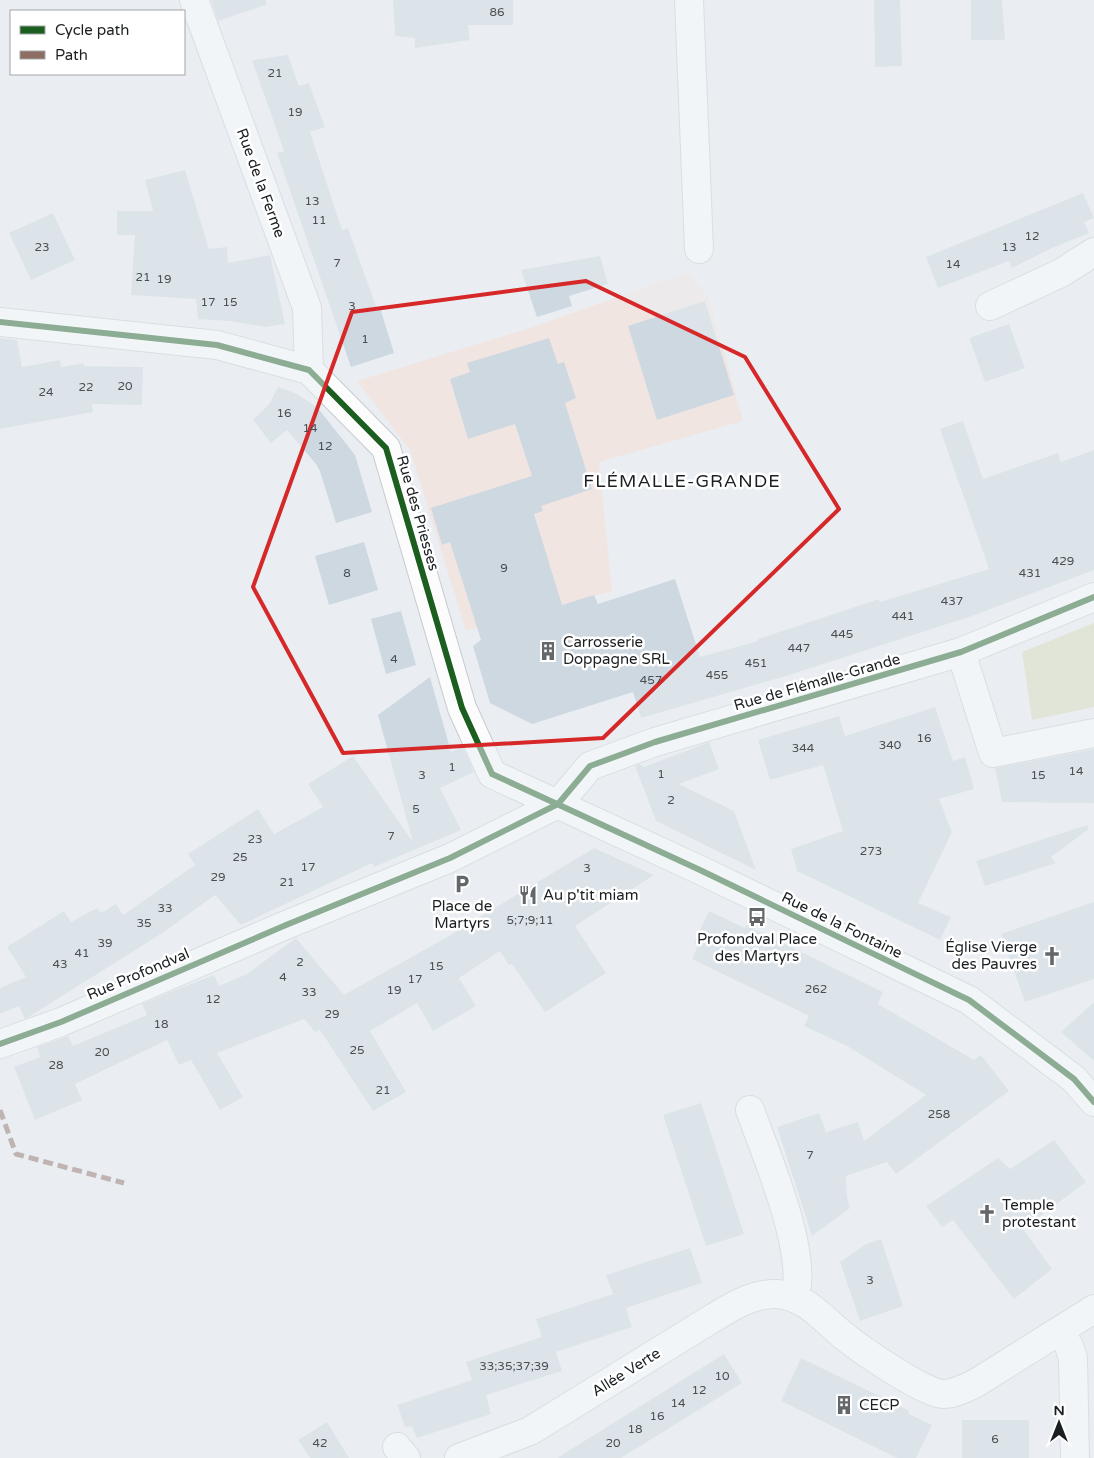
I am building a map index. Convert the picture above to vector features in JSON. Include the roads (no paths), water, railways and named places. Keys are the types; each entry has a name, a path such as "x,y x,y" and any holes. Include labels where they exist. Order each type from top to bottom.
{"street":[{"name":"Rue de la Ferme","path":"194,0 307,308 309,370"},
{"path":"689,0 699,249"},
{"path":"990,306 1061,273 1094,252"},
{"path":"0,322 218,345 309,370"},
{"name":"Rue des Priesses","path":"309,370 386,448 462,708 492,774 558,804"},
{"name":"Rue de Flémalle-Grande","path":"558,804 590,766 655,742 961,652 1094,598"},
{"path":"961,652 992,752 1094,733"},
{"name":"Rue Profondval","path":"0,1044 61,1022 286,925 450,858 558,804"},
{"name":"Rue de la Fontaine","path":"558,804 700,870 969,1000 1074,1079 1094,1102"},
{"path":"750,1110 794,1243 799,1278 794,1298"},
{"name":"Allée Verte","path":"459,1458 530,1431 741,1302 761,1295 778,1294 794,1298 812,1307 845,1338 926,1390 943,1394 959,1391 976,1384 1094,1309"},
{"path":"1059,1331 1069,1346 1073,1358 1075,1458"}],"place":[{"name":"Carrosserie Doppagne SRL","path":"548,651"},
{"name":"Place de Martyrs","path":"462,884"},
{"name":"Au p'tit miam","path":"528,895"},
{"name":"Profondval Place des Martyrs","path":"757,917"},
{"name":"Église Vierge des Pauvres","path":"1052,956"},
{"name":"Temple protestant","path":"987,1214"},
{"name":"CECP","path":"844,1405"}],"district":[{"name":"FLÉMALLE-GRANDE","path":"682,481"}]}
